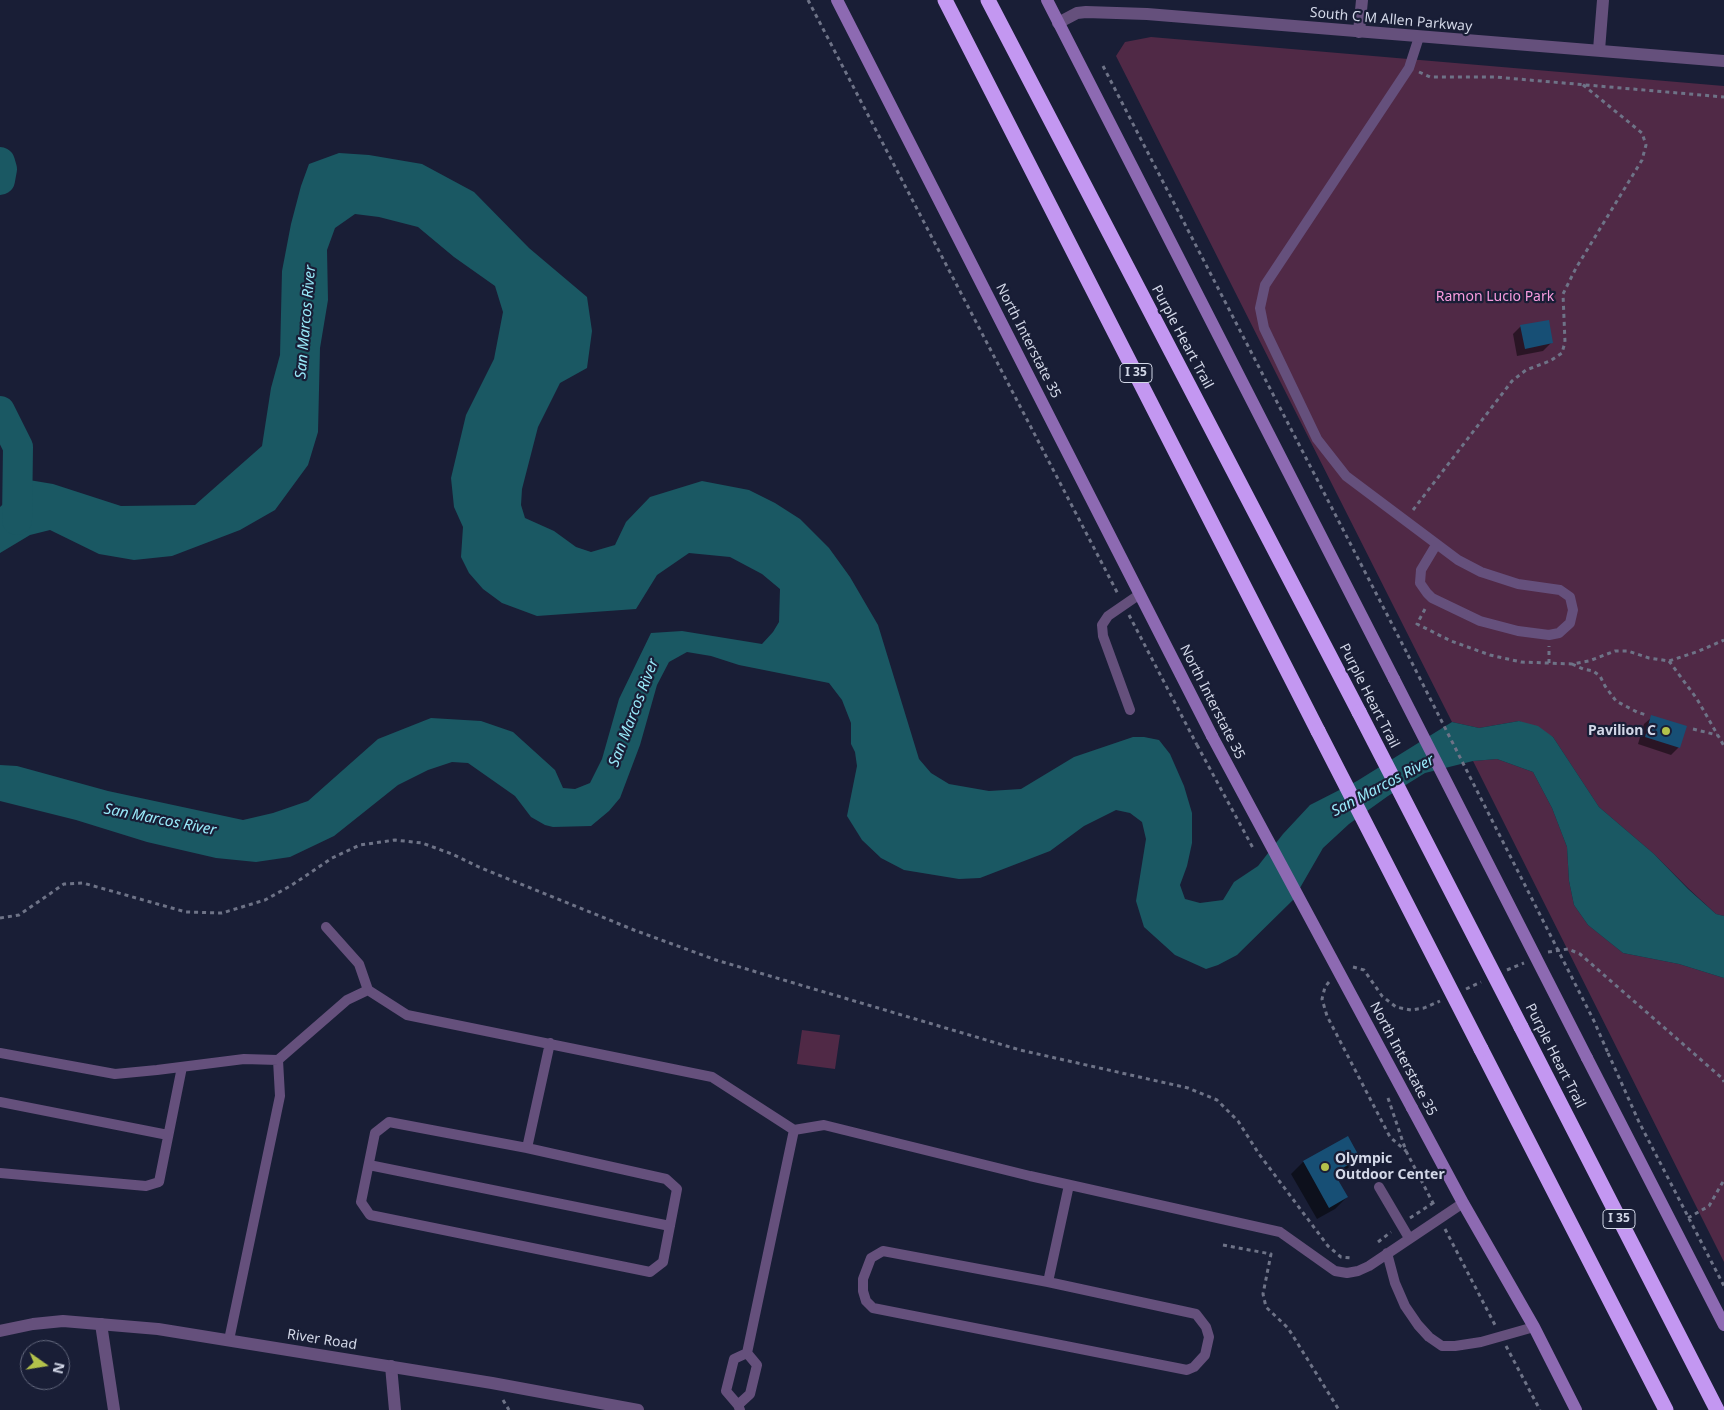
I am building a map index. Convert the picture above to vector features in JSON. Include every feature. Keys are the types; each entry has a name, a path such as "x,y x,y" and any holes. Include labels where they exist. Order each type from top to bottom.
{"highway":[{"name":"I 35","path":"945,0 1666,1410"},
{"name":"Purple Heart Trail","path":"988,1 1522,1027 1717,1410"}],"main road":[{"path":"1047,0 1724,1325"},
{"name":"North Interstate 35","path":"839,4 1212,736 1463,1203 1534,1327 1576,1410"}],"street":[{"path":"1359,32 1362,0"},
{"path":"1599,50 1603,0"},
{"name":"South C M Allen Parkway","path":"1058,23 1077,14 1100,12 1157,15 1724,61"},
{"name":"River Road","path":"0,1331 33,1324 62,1321 158,1329 492,1382 638,1410"},
{"path":"101,1324 114,1410"},
{"path":"391,1366 396,1410"}],"lane":[{"path":"1419,37 1409,68 1265,285 1260,308 1264,328 1317,438 1346,476 1458,560 1481,572 1518,584 1560,590 1570,597 1573,610 1570,623 1559,633 1549,635 1518,631 1480,621 1432,598 1426,593 1420,583 1422,570 1436,544"},
{"path":"1130,710 1103,636 1102,625 1108,616 1140,594"},
{"path":"326,927 359,964 368,990 408,1015 712,1077 794,1130 824,1125 1069,1185 1280,1232 1335,1271 1347,1273 1369,1266 1463,1203"},
{"path":"0,1053 115,1074 244,1059 278,1060 346,1000 368,990"},
{"path":"527,1148 550,1043"},
{"path":"229,1340 280,1096 278,1060"},
{"path":"0,1173 146,1186 159,1182 182,1067"},
{"path":"0,1102 168,1136"},
{"path":"390,1122 527,1148 666,1179 677,1189 663,1262 650,1272 370,1215 361,1202 368,1165 375,1133 390,1122"},
{"path":"747,1353 794,1130"},
{"path":"368,1165 670,1226"},
{"path":"1048,1282 1069,1185"},
{"path":"1379,1187 1409,1238"},
{"path":"883,1251 1048,1282 1196,1314 1206,1327 1209,1337 1205,1355 1200,1363 1187,1370 1159,1365 873,1308 866,1302 863,1291 863,1279 871,1258 883,1251"},
{"path":"1387,1253 1405,1306 1429,1337 1442,1346 1455,1346 1534,1327"},
{"path":"747,1353 757,1365 750,1394 739,1408 726,1391 734,1359 747,1353"}],"path":[{"path":"808,0 1197,745"},
{"path":"1103,66 1408,654 1590,1012 1638,1122 1724,1286"},
{"path":"1409,68 1430,77 1495,77 1724,97"},
{"path":"1405,520 1512,380 1526,370 1550,361 1562,353 1565,342 1563,294 1576,268 1642,160 1646,145 1642,133 1582,84"},
{"path":"1432,598 1417,624 1452,641 1490,656 1521,662 1572,664 1615,651 1628,651 1649,658 1669,661 1724,640"},
{"path":"1669,661 1697,699 1724,746"},
{"path":"1572,664 1593,671 1600,676 1604,686 1616,701 1646,715"},
{"path":"1693,729 1717,735"},
{"path":"0,918 19,915 64,884 83,884 186,912 222,912 265,900 292,885 332,858 360,845 395,840 422,843 634,930 716,960 1020,1050 1188,1088 1216,1100 1238,1121 1259,1154 1328,1246 1340,1257 1356,1258"},
{"path":"1388,1098 1406,1151 1500,1336 1540,1410"},
{"path":"1688,1218 1709,1206 1724,1180"},
{"path":"1371,1247 1433,1203"},
{"path":"1223,1244 1271,1254 1263,1294 1266,1307 1288,1328 1340,1410"}],"green space":[{"name":"Ramon Lucio Park","path":"1151,37 1724,86 1724,916 1716,914 1654,854 1599,807 1553,737 1519,721 1479,728 1452,722 1116,56 1125,42"},
{"path":"1497,759 1533,772 1552,808 1567,847 1569,881 1574,905 1588,925 1623,953 1679,964 1724,978 1724,1262 1473,761"},
{"path":"802,1030 840,1035 835,1069 797,1064"}],"water":[{"name":"San Marcos River","path":"339,153 369,155 422,164 474,192 529,248 587,297 592,331 587,368 560,383 538,427 522,489 521,505 525,518 554,531 576,547 591,552 615,545 626,522 650,497 702,481 749,490 775,503 800,519 829,548 850,577 878,625 919,759 931,773 949,784 989,791 1021,789 1074,757 1133,737 1159,740 1170,754 1184,786 1192,813 1192,843 1187,866 1180,885 1185,899 1200,903 1223,900 1234,882 1258,866 1283,834 1310,805 1357,781 1452,722 1479,728 1519,721 1538,726 1553,737 1599,807 1654,854 1688,889 1716,914 1724,916 1724,978 1679,964 1623,953 1588,925 1574,905 1569,881 1567,847 1552,808 1533,772 1497,759 1473,761 1425,773 1388,796 1349,824 1323,848 1293,900 1237,955 1206,969 1175,955 1144,927 1136,901 1146,839 1142,822 1130,813 1116,810 1084,826 1050,851 980,878 959,879 904,870 881,858 862,840 847,816 857,766 855,752 851,744 851,723 842,700 829,683 739,665 711,656 687,652 669,662 657,685 640,745 620,798 609,811 591,826 553,827 545,825 531,817 515,796 468,763 452,762 428,770 398,785 334,836 290,857 256,862 216,858 147,842 76,820 0,801 0,765 17,766 108,791 243,820 273,813 308,801 378,739 431,718 481,721 513,732 555,770 563,788 575,789 590,783 602,759 619,699 651,633 682,631 762,644 779,622 780,589 762,574 730,557 689,553 657,575 636,609 537,616 502,603 483,589 469,573 461,557 463,527 454,507 451,478 466,415 494,359 503,312 495,286 454,257 418,227 379,217 355,214 335,228 327,250 328,300 320,348 318,432 308,465 275,510 240,530 172,556 134,560 99,554 50,530 30,535 0,553 0,507 29,480 53,484 121,506 195,505 262,446 271,388 280,355 282,271 291,224 309,164"}],"building":[{"path":"1549,320 1553,343 1525,349 1520,325"},
{"name":"Pavilion C","path":"1651,715 1687,726 1680,748 1645,737"},
{"name":"Olympic Outdoor Center","path":"1348,1136 1360,1158 1334,1173 1348,1197 1329,1208 1303,1161"}],"waterway":[{"path":"0,162 2,169 0,180"},
{"path":"0,411 18,447 17,520"}],"place":[{"name":"Pavilion C","path":"1666,731"},
{"name":"Olympic Outdoor Center","path":"1325,1167"}]}
